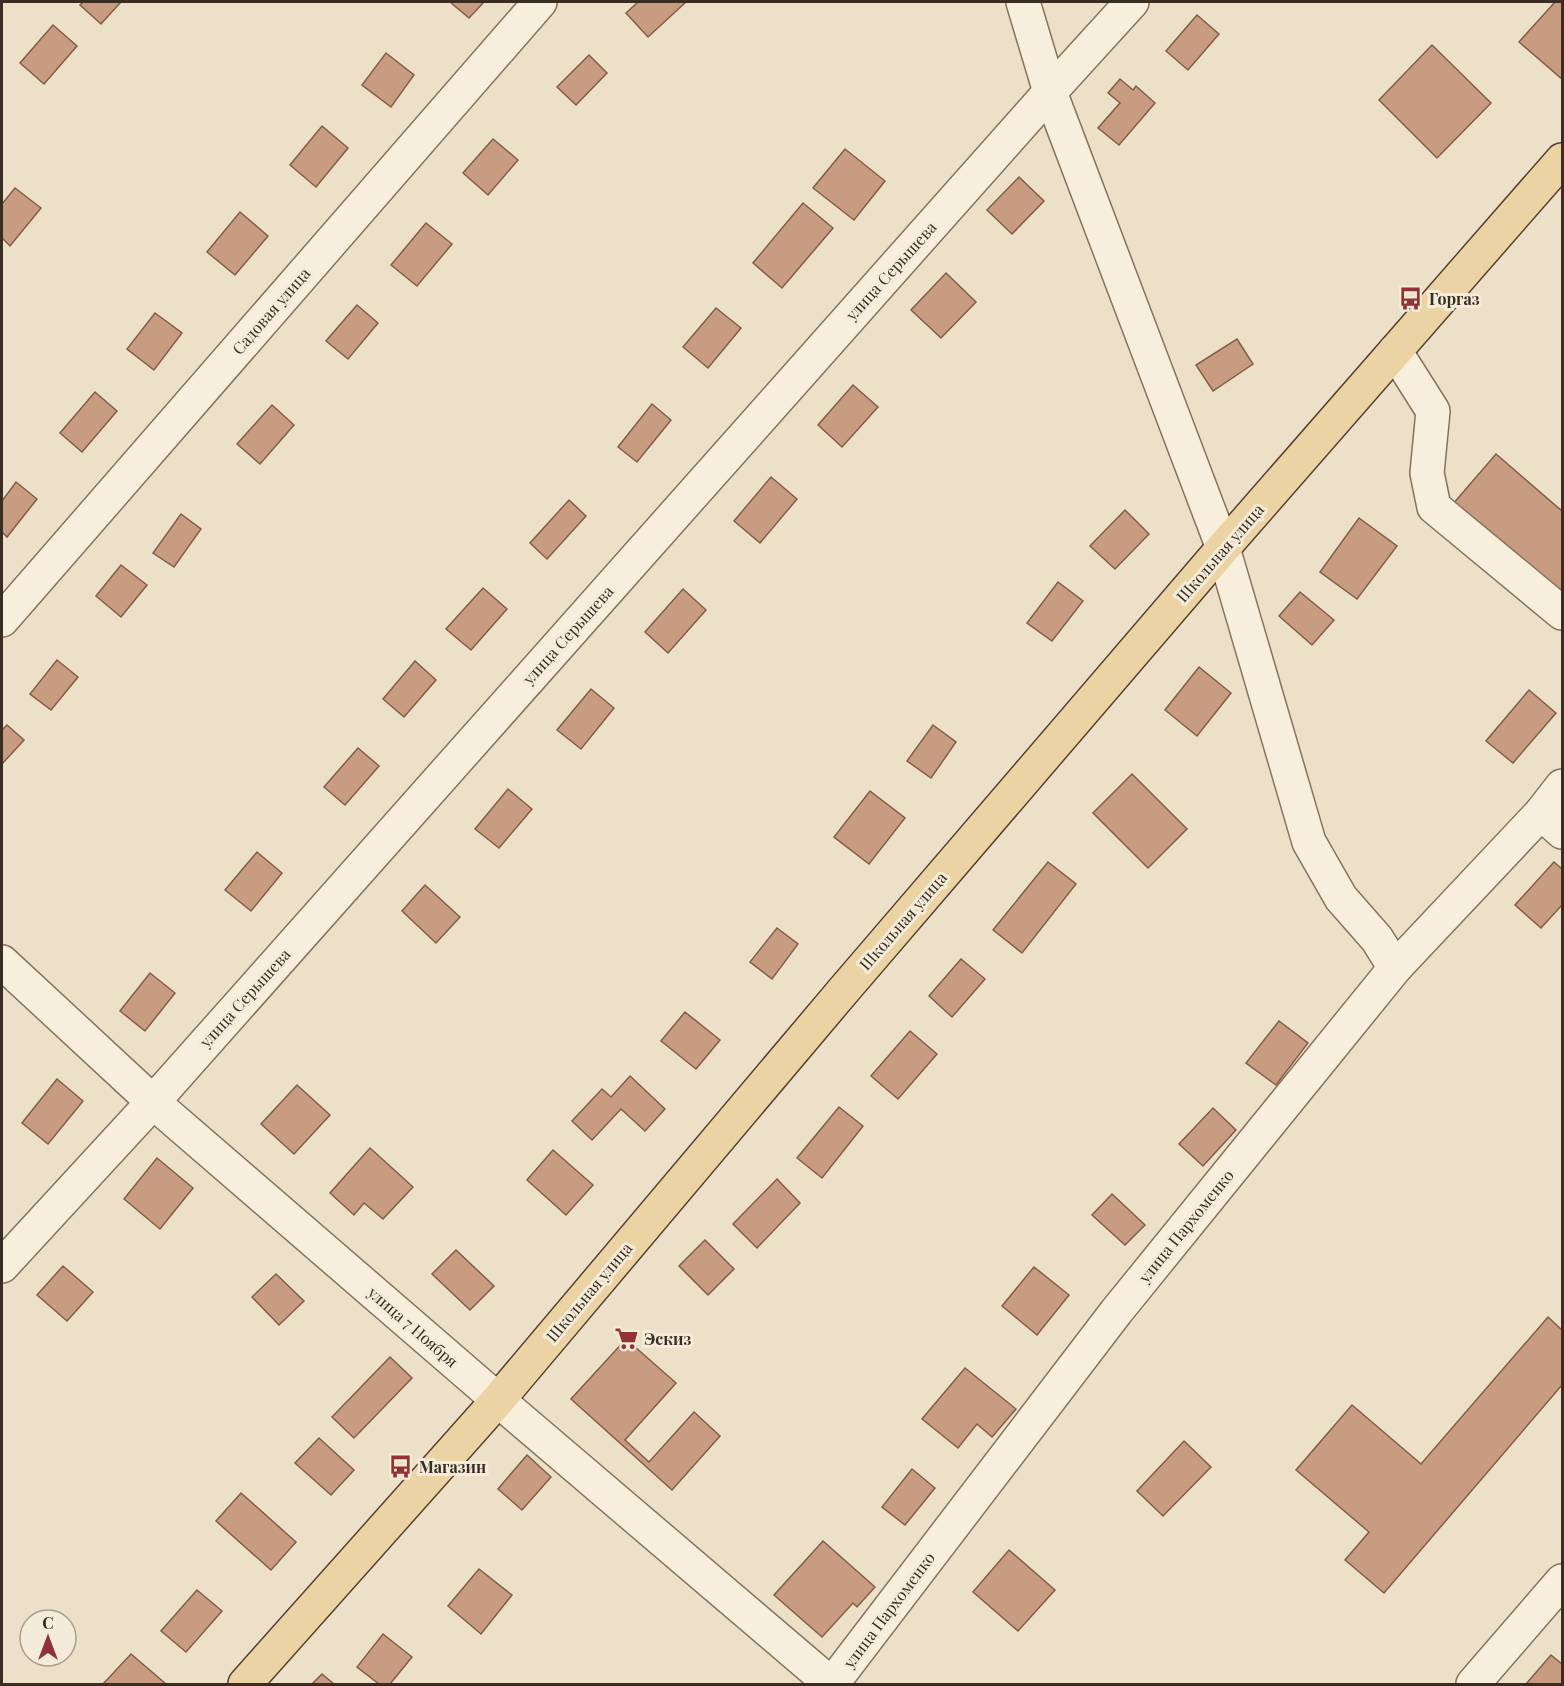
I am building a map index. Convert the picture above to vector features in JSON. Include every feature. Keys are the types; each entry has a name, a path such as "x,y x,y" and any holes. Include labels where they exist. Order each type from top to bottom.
{"main road":[{"name":"Школьная улица","path":"245,1684 498,1400 836,1000 1223,548 1563,160"}],"street":[{"name":"Садовая улица","path":"2,620 540,2"},
{"path":"1023,2 1050,92 1223,548 1309,842 1341,898 1377,939 1395,968"},
{"name":"улица Серышева","path":"2,1266 153,1102 1132,2"},
{"path":"1395,351 1433,411 1427,473 1434,507 1563,613"},
{"name":"улица Пархоменко","path":"832,1684 1116,1312 1395,968 1552,823 1563,786"},
{"name":"улица 7 Ноября","path":"2,962 153,1102 832,1684"},
{"path":"1473,1684 1563,1581"}],"building":[{"path":"83,2 121,2 101,24 80,5"},
{"path":"450,2 484,2 469,18"},
{"path":"638,2 686,2 648,37 626,13"},
{"path":"1555,2 1562,2 1562,79 1519,42"},
{"path":"1197,15 1219,34 1188,70 1166,51"},
{"path":"53,25 77,46 44,84 20,63"},
{"path":"1432,45 1491,103 1437,158 1379,100"},
{"path":"386,53 414,75 391,107 362,85"},
{"path":"589,55 607,73 576,105 557,87"},
{"path":"1120,79 1133,90 1136,86 1155,103 1119,145 1098,128 1120,103 1108,93"},
{"path":"322,126 348,148 316,187 290,165"},
{"path":"493,139 518,160 488,195 463,173"},
{"path":"845,149 885,181 854,220 813,188"},
{"path":"1019,177 1044,201 1012,234 987,210"},
{"path":"15,188 41,208 10,246 2,238 2,204"},
{"path":"803,203 833,228 782,288 753,263"},
{"path":"240,212 268,236 235,275 207,252"},
{"path":"426,223 452,244 417,286 391,265"},
{"path":"946,273 976,302 941,338 911,310"},
{"path":"357,305 378,323 348,359 326,341"},
{"path":"716,308 741,328 708,368 683,347"},
{"path":"155,313 182,333 154,370 127,349"},
{"path":"1237,339 1253,364 1213,391 1196,365"},
{"path":"853,385 878,407 842,447 818,425"},
{"path":"95,392 117,411 82,452 60,433"},
{"path":"652,404 671,420 637,462 618,447"},
{"path":"272,405 294,425 260,464 237,444"},
{"path":"1496,454 1562,511 1562,595 1453,504"},
{"path":"771,477 797,499 760,543 734,521"},
{"path":"16,482 37,499 7,537 2,532 2,501"},
{"path":"569,500 586,516 547,559 530,543"},
{"path":"1125,510 1149,534 1115,569 1090,546"},
{"path":"181,514 201,529 174,567 153,553"},
{"path":"1359,518 1397,546 1357,599 1320,572"},
{"path":"121,565 147,585 121,617 96,596"},
{"path":"1058,582 1083,601 1052,641 1027,623"},
{"path":"483,588 507,609 471,650 446,629"},
{"path":"683,589 706,610 668,653 645,632"},
{"path":"1300,592 1334,620 1312,645 1279,616"},
{"path":"57,660 78,677 51,710 30,694"},
{"path":"415,661 436,680 404,717 383,699"},
{"path":"1199,667 1231,693 1197,736 1165,710"},
{"path":"591,689 614,708 581,749 557,730"},
{"path":"1529,690 1556,713 1513,763 1486,741"},
{"path":"7,725 24,740 2,764 2,730"},
{"path":"933,725 956,742 931,778 907,761"},
{"path":"358,748 379,766 345,805 324,787"},
{"path":"1132,774 1187,829 1148,868 1093,813"},
{"path":"508,789 532,809 499,848 475,829"},
{"path":"870,791 905,818 869,864 834,837"},
{"path":"257,852 282,873 251,911 225,890"},
{"path":"1048,862 1076,884 1022,953 993,930"},
{"path":"1554,862 1562,869 1562,905 1541,928 1515,905"},
{"path":"425,885 460,917 436,943 402,911"},
{"path":"777,928 798,944 772,979 750,962"},
{"path":"961,959 985,979 952,1017 929,996"},
{"path":"150,973 175,993 145,1031 120,1011"},
{"path":"685,1012 720,1040 696,1069 661,1041"},
{"path":"1279,1021 1308,1043 1276,1085 1246,1063"},
{"path":"910,1031 937,1054 898,1099 871,1076"},
{"path":"630,1076 665,1109 645,1131 621,1109 592,1140 572,1121 602,1089 611,1097"},
{"path":"57,1079 83,1101 48,1144 22,1123"},
{"path":"297,1085 330,1115 294,1154 261,1124"},
{"path":"839,1107 863,1126 822,1178 797,1158"},
{"path":"1213,1108 1236,1130 1203,1166 1179,1144"},
{"path":"370,1148 413,1187 383,1219 364,1203 354,1215 330,1193"},
{"path":"553,1150 593,1185 566,1215 527,1180"},
{"path":"157,1158 193,1188 160,1229 124,1199"},
{"path":"777,1179 800,1203 757,1248 733,1224"},
{"path":"1112,1194 1145,1225 1125,1245 1092,1215"},
{"path":"705,1240 734,1269 708,1295 679,1266"},
{"path":"456,1250 494,1286 470,1310 432,1274"},
{"path":"63,1266 93,1292 67,1321 37,1295"},
{"path":"1034,1267 1069,1295 1037,1335 1002,1306"},
{"path":"276,1274 304,1301 279,1325 252,1297"},
{"path":"1548,1317 1562,1330 1562,1385 1384,1593 1345,1560 1369,1532 1296,1470 1352,1405 1421,1464"},
{"path":"626,1339 676,1383 625,1440 649,1462 694,1412 720,1436 672,1490 571,1399"},
{"path":"390,1357 412,1378 354,1438 332,1417"},
{"path":"965,1368 1016,1409 992,1437 977,1424 958,1448 922,1419"},
{"path":"319,1438 354,1470 331,1495 295,1463"},
{"path":"1184,1441 1211,1467 1163,1516 1137,1491"},
{"path":"527,1455 551,1477 522,1510 498,1489"},
{"path":"912,1469 935,1488 905,1525 882,1507"},
{"path":"241,1493 296,1542 271,1570 216,1521"},
{"path":"823,1541 875,1587 857,1607 853,1603 822,1637 774,1595"},
{"path":"1009,1550 1055,1590 1018,1631 973,1592"},
{"path":"479,1569 512,1595 481,1634 448,1606"},
{"path":"197,1590 222,1611 186,1652 161,1631"},
{"path":"383,1634 412,1657 390,1684 379,1684 357,1667"},
{"path":"131,1654 166,1684 103,1684"},
{"path":"1551,1655 1562,1664 1562,1684 1526,1684"},
{"path":"322,1674 334,1684 312,1684"}],"place":[{"name":"Горгаз","path":"1411,299"},
{"name":"Эскиз","path":"626,1339"},
{"name":"Магазин","path":"401,1467"}]}
